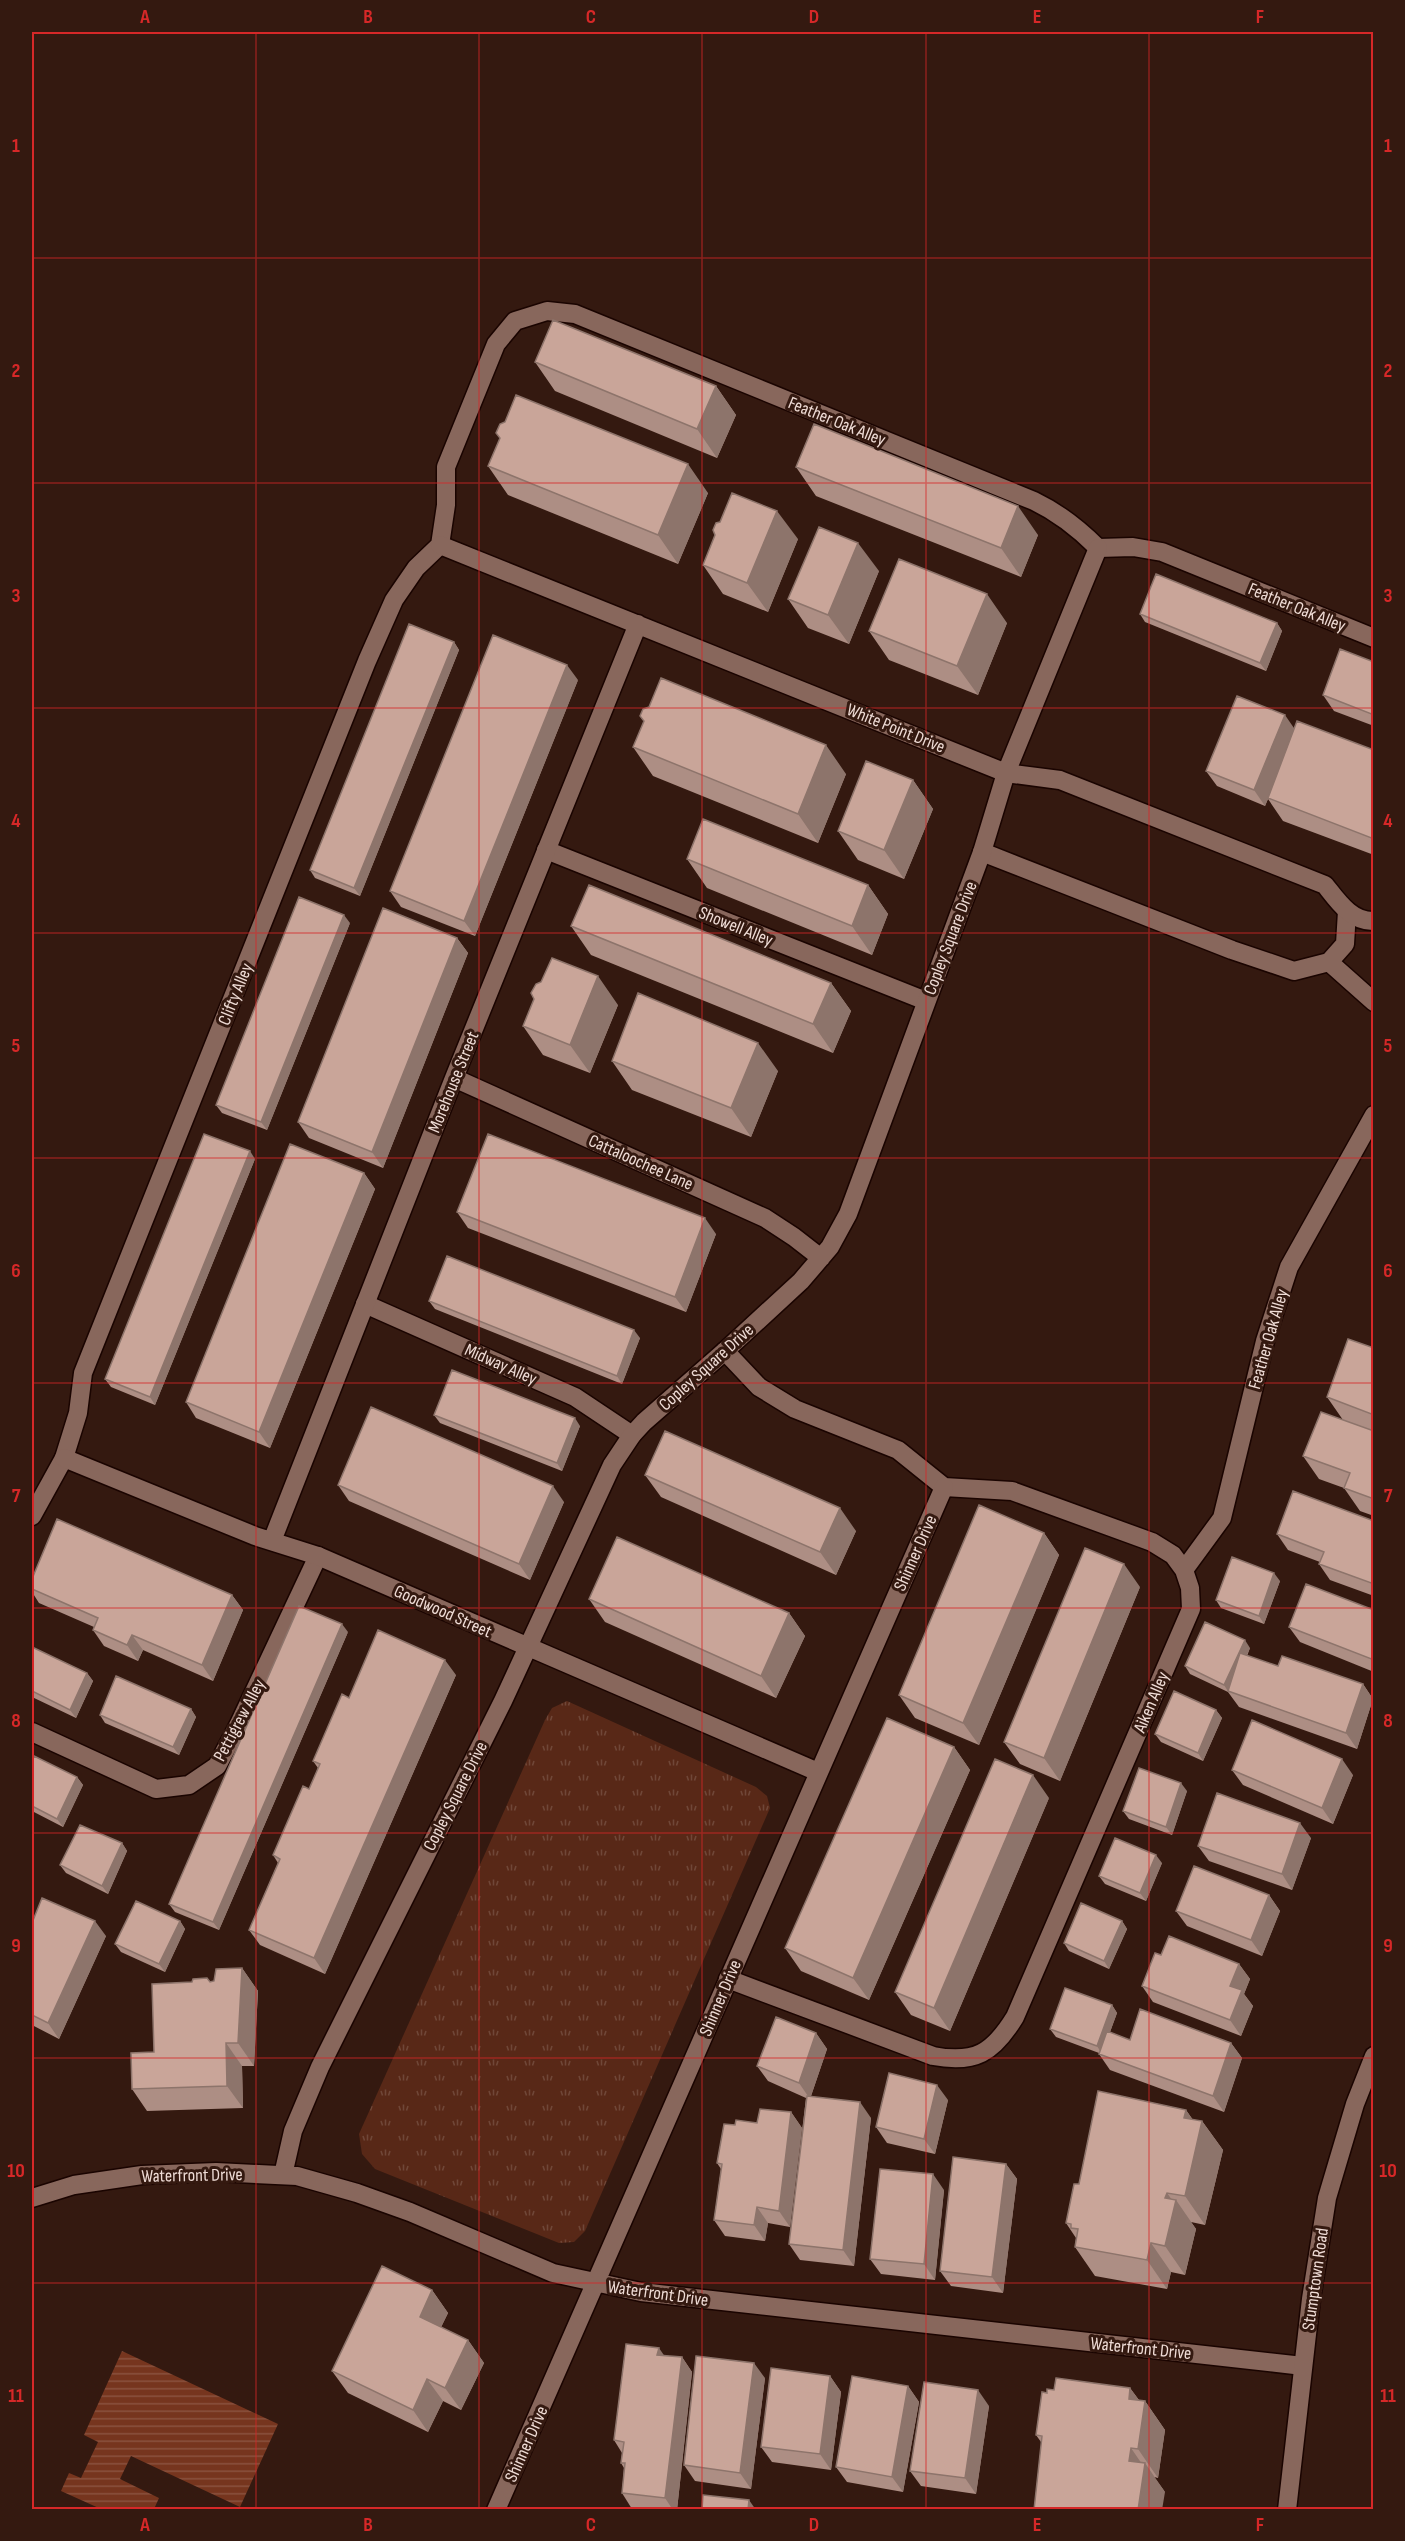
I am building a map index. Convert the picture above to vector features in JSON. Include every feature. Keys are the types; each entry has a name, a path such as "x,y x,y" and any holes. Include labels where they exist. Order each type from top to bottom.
{"street":[{"name":"Feather Oak Alley","path":"440,545 446,505 446,467 496,344 515,321 547,311 575,314 1034,501 1059,513 1081,530 1098,548 1133,547 1162,552 1374,638"},
{"name":"White Point Drive","path":"440,545 1006,772 1060,780 1324,885 1347,912"},
{"name":"Clifty Alley","path":"32,1516 63,1458 78,1413 83,1373 367,662 394,600 416,568 440,545"},
{"name":"Copley Square Drive","path":"283,2175 293,2132 320,2067 503,1701 612,1465 632,1435 801,1281 830,1247 849,1214 982,852 1006,772 1098,548"},
{"name":"Morehouse Street","path":"272,1541 454,1078 638,624"},
{"name":"Showell Alley","path":"546,850 926,1001"},
{"path":"982,852 1232,950 1294,971 1329,962 1345,944 1347,912 1366,922 1374,921"},
{"path":"1329,962 1374,1002"},
{"name":"Cattaloochee Lane","path":"454,1078 765,1218 820,1258"},
{"name":"Feather Oak Alley","path":"1184,1570 1222,1518 1265,1341 1289,1267 1374,1115"},
{"name":"Midway Alley","path":"365,1304 575,1397 632,1435"},
{"path":"725,1352 759,1388 795,1409 898,1450 944,1487 1012,1491 1152,1542 1173,1555 1184,1570"},
{"name":"Goodwood Street","path":"63,1458 272,1541 318,1556 526,1648 818,1772"},
{"name":"Shinner Drive","path":"496,2510 944,1487"},
{"name":"Pettigrew Alley","path":"32,1732 156,1789 189,1785 217,1766 318,1556"},
{"name":"Aiken Alley","path":"728,1979 933,2056 953,2060 972,2058 989,2049 1004,2036 1015,2018 1191,1609 1190,1588 1184,1570"},
{"name":"Stumptown Road","path":"1287,2510 1311,2299 1327,2198 1355,2104 1374,2056"},
{"name":"Waterfront Drive","path":"32,2198 74,2185 142,2175 216,2172 297,2176 357,2193 410,2212 554,2273 596,2284 641,2292 1304,2366"}],"green space":[{"path":"567,1701 756,1787 767,1796 770,1808 585,2231 574,2242 559,2243 375,2169 362,2154 359,2134 545,1720 552,1708"}],"shaded area":[{"path":"122,2351 278,2424 240,2507 131,2456 120,2479 159,2498 154,2509 101,2509 61,2491 69,2473 81,2478 98,2442 84,2435"}],"building":[{"path":"553,320 716,386 697,429 535,362"},
{"path":"516,395 688,464 658,535 488,466 500,438 496,433 500,424 505,422"},
{"path":"814,424 1018,506 1001,548 796,467"},
{"path":"732,493 777,511 747,583 703,565 715,535 713,530 716,523 720,522"},
{"path":"819,527 858,543 828,615 788,599"},
{"path":"899,559 987,594 957,666 869,631"},
{"path":"1156,574 1277,623 1260,663 1140,614"},
{"path":"409,624 454,642 354,888 310,870"},
{"path":"493,635 567,665 464,921 390,891"},
{"path":"1340,649 1374,662 1374,715 1323,695"},
{"path":"661,678 826,745 798,814 633,747 644,721 640,716 643,709 649,707"},
{"path":"1237,696 1285,715 1254,790 1206,771"},
{"path":"1297,721 1374,750 1374,839 1268,798"},
{"path":"866,761 913,780 884,850 838,831"},
{"path":"703,819 868,885 852,926 687,859"},
{"path":"589,885 831,983 813,1024 571,926"},
{"path":"299,897 344,915 261,1122 216,1105"},
{"path":"383,908 457,938 372,1152 298,1122"},
{"path":"552,958 598,976 570,1045 523,1026 534,999 531,993 536,984 541,982"},
{"path":"638,993 758,1043 731,1108 612,1061"},
{"path":"204,1134 250,1151 150,1397 105,1379"},
{"path":"488,1134 705,1218 675,1297 457,1212"},
{"path":"290,1144 364,1173 259,1432 186,1402"},
{"path":"447,1256 634,1330 617,1376 429,1301"},
{"path":"1348,1339 1374,1348 1374,1415 1327,1397"},
{"path":"452,1370 575,1418 557,1463 434,1415"},
{"path":"371,1407 553,1486 519,1564 338,1485"},
{"path":"1321,1412 1374,1431 1374,1499 1344,1488 1350,1473 1303,1456"},
{"path":"665,1431 840,1508 820,1552 645,1475"},
{"path":"1293,1491 1374,1521 1374,1584 1319,1564 1324,1552 1277,1534"},
{"path":"979,1505 1044,1533 963,1723 899,1695"},
{"path":"57,1519 232,1595 202,1665 132,1635 127,1645 93,1630 98,1618 32,1589 32,1579"},
{"path":"617,1537 789,1613 761,1676 589,1599"},
{"path":"1085,1548 1124,1564 1044,1758 1004,1742"},
{"path":"1232,1557 1274,1573 1259,1616 1216,1600"},
{"path":"1306,1584 1374,1610 1374,1660 1289,1627"},
{"path":"299,1606 342,1624 213,1922 169,1904"},
{"path":"1205,1622 1245,1640 1224,1685 1185,1666"},
{"path":"378,1630 445,1660 314,1958 249,1930 280,1859 273,1855 303,1786 309,1789 320,1764 313,1761 342,1694 349,1698"},
{"path":"32,1647 87,1673 70,1710 32,1691"},
{"path":"1240,1653 1278,1666 1282,1656 1363,1684 1346,1733 1228,1691"},
{"path":"116,1676 191,1709 173,1747 100,1715"},
{"path":"1174,1691 1216,1710 1198,1753 1155,1734"},
{"path":"887,1718 954,1747 853,1978 785,1948"},
{"path":"1252,1720 1342,1759 1322,1808 1232,1770"},
{"path":"34,1756 77,1777 57,1819 32,1806"},
{"path":"995,1759 1033,1775 934,2008 895,1992"},
{"path":"1139,1768 1181,1783 1166,1827 1123,1811"},
{"path":"1217,1793 1300,1823 1282,1874 1198,1846"},
{"path":"80,1825 122,1843 102,1886 60,1865"},
{"path":"1115,1838 1156,1855 1140,1893 1099,1876"},
{"path":"1194,1866 1269,1895 1251,1940 1176,1911"},
{"path":"42,1898 95,1921 48,2023 32,2015 32,1923"},
{"path":"136,1901 180,1921 159,1964 115,1944"},
{"path":"1081,1903 1122,1921 1104,1961 1064,1943"},
{"path":"1169,1936 1239,1964 1230,1986 1242,1990 1230,2020 1142,1986 1155,1953 1161,1955"},
{"path":"242,1968 238,2043 226,2043 227,2086 132,2089 131,2053 154,2052 152,1984 192,1982 193,1979 207,1978 210,1982 214,1981 216,1969"},
{"path":"1065,1988 1112,2005 1097,2046 1050,2029"},
{"path":"1140,2009 1231,2043 1213,2096 1099,2054 1107,2031 1130,2040"},
{"path":"776,2017 816,2033 799,2083 757,2066"},
{"path":"889,2073 937,2085 924,2139 876,2127"},
{"path":"1098,2091 1186,2110 1184,2118 1202,2121 1185,2196 1167,2193 1165,2198 1176,2200 1165,2246 1151,2243 1147,2260 1075,2247 1078,2229 1071,2228 1071,2224 1066,2223 1074,2184 1079,2184"},
{"path":"807,2096 860,2102 843,2250 789,2244"},
{"path":"760,2109 791,2112 779,2211 757,2207 754,2225 714,2220 722,2164 717,2163 724,2124 735,2125 736,2120 757,2123"},
{"path":"953,2157 1006,2164 992,2277 940,2271"},
{"path":"880,2169 933,2174 924,2264 870,2259"},
{"path":"382,2266 432,2290 420,2317 468,2340 445,2388 427,2379 413,2410 332,2371"},
{"path":"626,2344 659,2348 657,2355 682,2357 665,2498 622,2493 625,2463 621,2463 624,2442 614,2440"},
{"path":"696,2356 754,2363 740,2473 684,2465"},
{"path":"771,2368 830,2376 820,2454 761,2447"},
{"path":"852,2376 908,2386 892,2477 836,2467"},
{"path":"1056,2378 1130,2388 1129,2399 1145,2401 1138,2449 1131,2448 1129,2461 1145,2463 1138,2510 1034,2510 1042,2436 1036,2435 1042,2392 1047,2393 1047,2389 1054,2390"},
{"path":"924,2382 978,2390 965,2478 910,2471"},
{"path":"703,2495 749,2500 748,2510 702,2510"}]}
